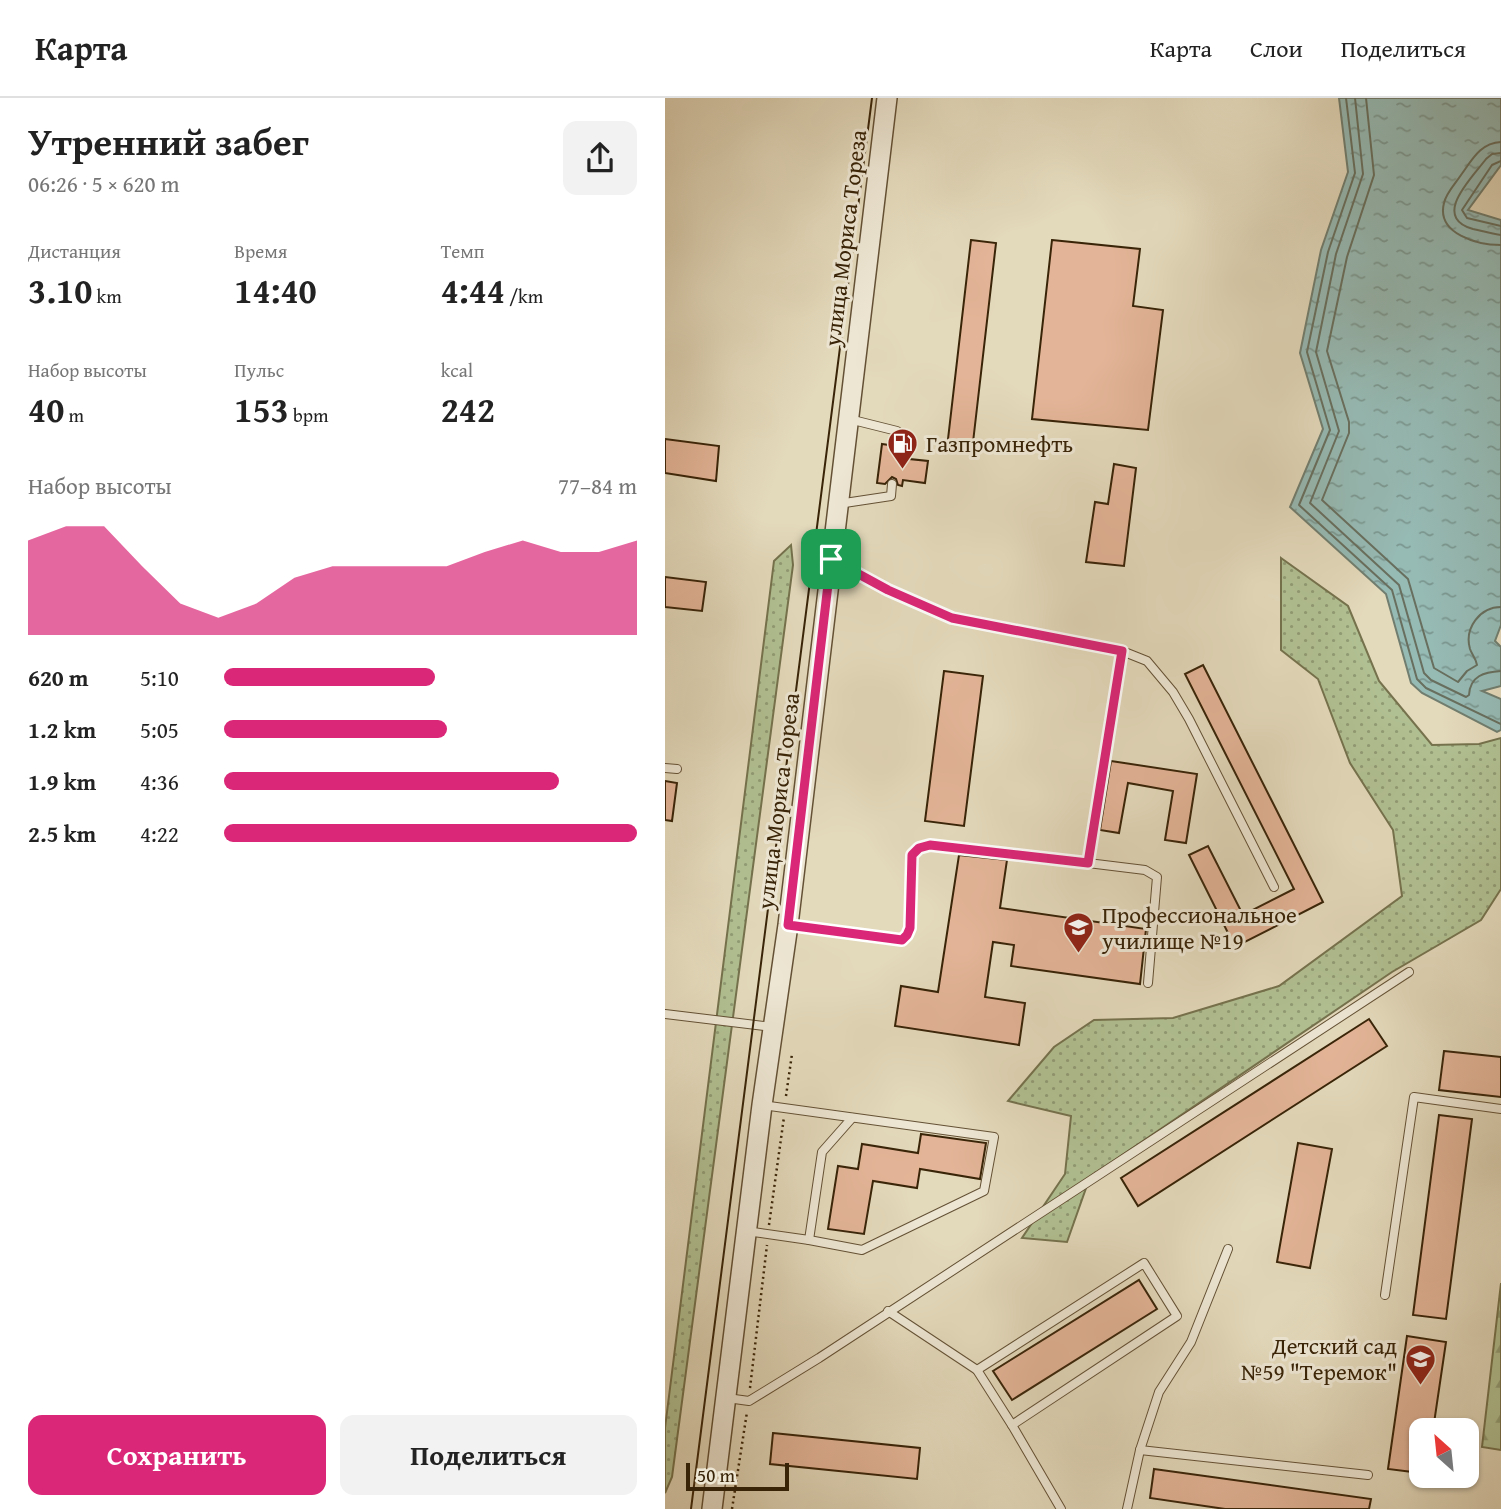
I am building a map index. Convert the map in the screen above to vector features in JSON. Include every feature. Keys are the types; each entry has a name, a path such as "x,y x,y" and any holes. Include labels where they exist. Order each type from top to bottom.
{"street":[{"name":"улица Мориса Тореза","path":"712,1509 762,1105 788,925 887,98"}],"lane":[{"path":"848,418 897,431 896,445"},
{"path":"838,504 891,496 892,484"},
{"path":"831,559 888,590 952,618 1122,651 1147,661 1173,692 1274,887"},
{"path":"1088,863 1122,651"},
{"path":"665,768 677,769"},
{"path":"788,925 902,940 910,928 912,855 919,848 930,845 1145,870 1157,877 1148,983"},
{"path":"726,1398 749,1401 819,1358 1409,972"},
{"path":"665,1014 774,1027"},
{"path":"1385,1295 1414,1097 1501,1110"},
{"path":"746,1231 862,1250 984,1191 994,1137 762,1105"},
{"path":"809,1240 822,1152 852,1118"},
{"path":"1127,1509 1140,1450 1159,1392 1191,1342 1228,1249"},
{"path":"978,1370 1144,1263 1177,1316 1012,1425"},
{"path":"888,1311 978,1370 1061,1509"},
{"path":"1140,1450 1368,1475"}],"path":[{"path":"732,1509 749,1401 792,1054"}],"green space":[{"path":"791,545 793,565 672,1477 665,1493 665,1428 774,561"},
{"path":"1281,558 1348,606 1379,681 1432,745 1479,744 1501,738 1501,889 1481,920 1392,972 1090,1177 1067,1242 1022,1238 1065,1174 1071,1116 1008,1101 1054,1047 1094,1020 1173,1018 1279,986 1402,896 1393,830 1350,763 1318,679 1281,650"},
{"path":"1501,1283 1501,1450 1482,1447"}],"water":[{"path":"1339,98 1501,98 1501,165 1468,210 1501,220 1501,625 1495,641 1501,647 1501,686 1482,691 1501,699 1501,730 1497,732 1422,693 1411,683 1386,594 1290,507 1323,429 1300,353 1321,250 1348,172"}],"building":[{"path":"971,240 996,243 972,451 947,448"},
{"path":"1052,240 1140,249 1133,306 1163,310 1148,430 1032,419"},
{"path":"665,439 719,446 716,481 665,473"},
{"name":"Газпромнефть","path":"882,444 889,445 895,451 901,449 900,458 928,461 925,483 903,480 902,486 892,477 885,484 877,483"},
{"path":"1114,464 1136,468 1124,566 1086,562 1095,502 1108,504"},
{"path":"665,577 706,582 702,611 665,607"},
{"path":"1203,665 1323,902 1235,947 1189,855 1208,846 1243,915 1294,889 1185,674"},
{"path":"944,671 983,676 964,826 925,821"},
{"path":"1111,761 1197,774 1186,843 1165,840 1173,791 1128,783 1119,833 1100,830"},
{"path":"665,781 677,783 672,821 665,820"},
{"name":"Профессиональное училище №19","path":"959,855 1007,860 1000,908 1146,929 1140,984 1011,966 1014,945 993,942 985,997 1025,1003 1019,1045 895,1026 901,986 938,992"},
{"path":"1369,1019 1387,1046 1138,1206 1121,1178"},
{"path":"1444,1051 1501,1057 1501,1097 1439,1090"},
{"path":"1439,1115 1472,1119 1446,1319 1413,1315"},
{"path":"921,1134 986,1143 980,1179 920,1169 917,1188 873,1181 864,1234 828,1229 838,1166 858,1169 862,1144 918,1153"},
{"path":"1298,1143 1332,1149 1310,1268 1277,1262"},
{"path":"1139,1280 1157,1309 1012,1400 993,1371"},
{"name":"Детский сад №59 \"Теремок\"","path":"1407,1336 1446,1342 1435,1418 1409,1418 1409,1472 1388,1469"},
{"path":"773,1433 920,1448 917,1479 770,1464"},
{"path":"1154,1469 1371,1499 1369,1509 1225,1509 1150,1498"}],"tram line":[{"path":"691,1509 872,98"}],"place":[{"name":"Газпромнефть","path":"903,471"},
{"name":"Профессиональное училище №19","path":"1079,955"},
{"name":"Детский сад №59 \"Теремок\"","path":"1420,1386"}],"route":[{"path":"831,559 888,590 952,618 1122,651 1088,863 930,845 919,848 912,855 910,928 902,940 788,925 831,559"}]}
